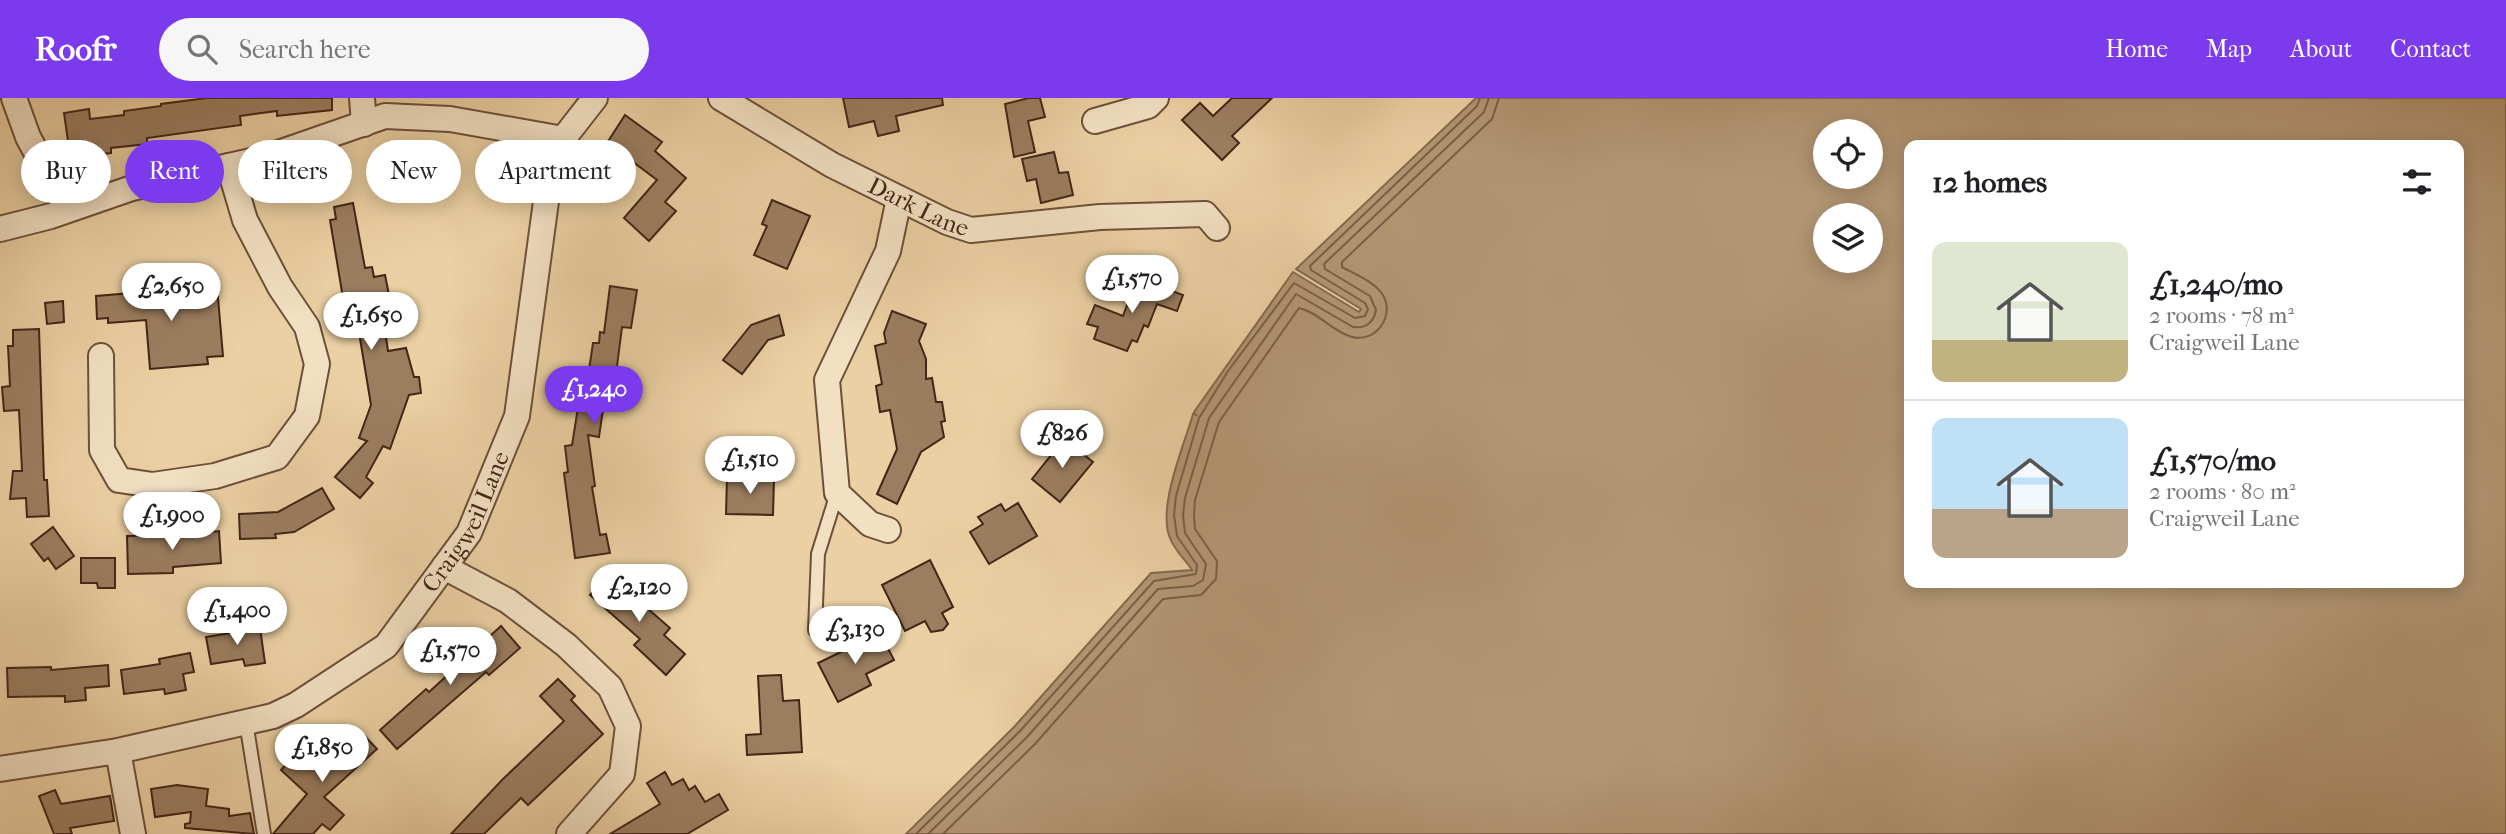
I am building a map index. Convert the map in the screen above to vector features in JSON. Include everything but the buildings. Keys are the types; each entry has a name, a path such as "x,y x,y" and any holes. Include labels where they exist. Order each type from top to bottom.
{"street":[{"path":"14,98 28,136 67,209"},
{"path":"362,98 363,124"},
{"path":"0,229 51,216 132,188 264,158 385,116 450,119 563,139 594,98"},
{"name":"Dark Lane","path":"721,98 832,165 899,199 971,230 1100,218 1205,214 1217,228"},
{"path":"1095,121 1148,106 1156,98"},
{"name":"Craigweil Lane","path":"0,769 118,751 273,716 296,705 386,646 469,533 517,416 547,194 563,139"},
{"path":"102,356 102,450 119,480 153,485 215,475 277,457 307,416 317,364 307,327 280,287 245,220 229,166"},
{"path":"888,530 870,524 837,494 827,380 888,251 899,199"},
{"path":"444,567 508,601 566,645 610,687 628,726 622,774 569,834"},
{"path":"118,751 133,834"}],"lane":[{"path":"816,630 818,554 837,494"},
{"path":"246,722 264,834"}],"water":[{"path":"1476,98 2506,98 2506,834 906,834 1015,726 1151,573 1192,570 1170,538 1167,510 1173,476 1193,414 1196,415 1194,412 1293,272 1359,312 1361,309 1296,269"}]}
